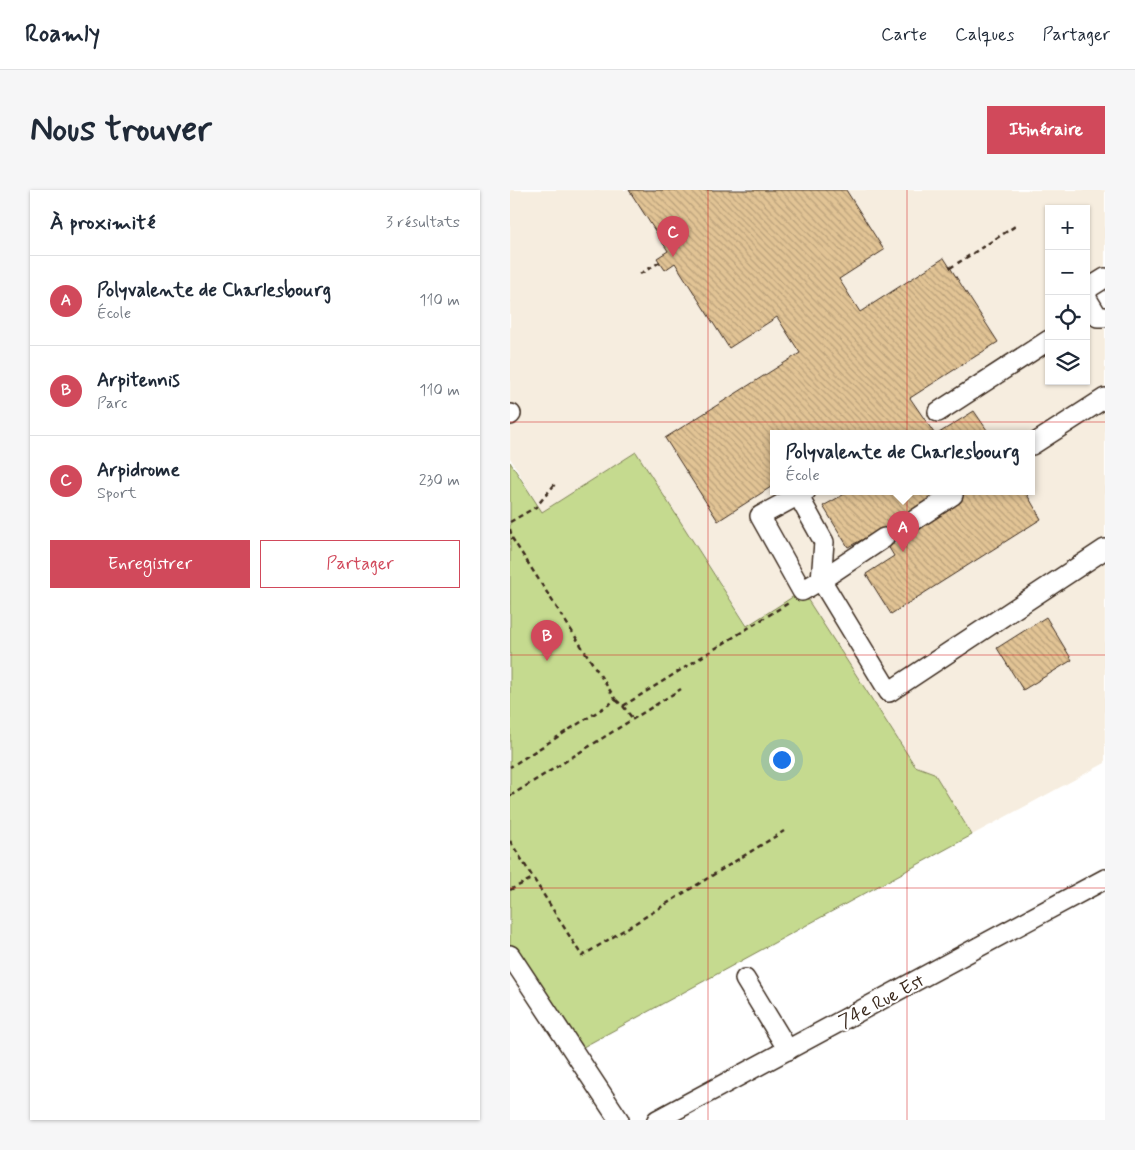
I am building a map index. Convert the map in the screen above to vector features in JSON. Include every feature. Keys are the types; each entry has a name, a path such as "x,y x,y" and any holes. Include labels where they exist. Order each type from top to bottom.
{"street":[{"path":"1090,291 1105,278"},
{"path":"1087,295 1098,317 1105,317"},
{"path":"938,412 1045,343"},
{"path":"1035,443 1105,398"},
{"path":"798,495 760,516 802,591 884,538"},
{"path":"803,495 824,542 821,580 889,692 1105,549"},
{"path":"907,525 953,495"},
{"name":"74e Rue Est","path":"657,1120 1105,879"},
{"path":"510,954 619,1120"},
{"path":"746,979 788,1050"}],"path":[{"path":"950,268 1017,225"},
{"path":"640,274 660,262"},
{"path":"510,522 536,506 555,484"},
{"path":"510,530 512,538 616,700 633,719"},
{"path":"623,706 793,600 796,604"},
{"path":"510,796 681,689"},
{"path":"510,767 616,700"},
{"path":"510,841 582,956 784,831"},
{"path":"510,890 533,878"}],"shaded area":[{"path":"510,190 1105,190 1105,278 1090,292 1090,205 1045,205 1045,385 1090,385 1090,301 1105,317 1105,763 972,835 934,773 915,766 802,592 748,626 636,452 542,512 510,458"}],"green space":[{"path":"636,452 747,626 802,591 915,766 934,773 972,835 574,1052 510,955 510,462 542,512"}],"building":[{"path":"629,190 846,190 884,250 839,279 860,312 944,258 998,342 910,398 932,430 770,430 770,488 718,521 665,438 800,353 777,317 729,348 675,263 665,270 657,258 668,251"},
{"path":"974,411 987,430 944,430"},
{"path":"843,495 1027,495 1041,519 891,614 866,574 894,556 879,531 848,547 823,506"},
{"path":"1046,617 1072,660 1023,690 997,648"}],"tunnel":[{"path":"884,538 907,525"}],"place":[{"name":"Arpidrome","path":"673,257"},
{"name":"Polyvalente de Charlesbourg","path":"903,552"},
{"name":"Arpitennis","path":"547,661"}]}
